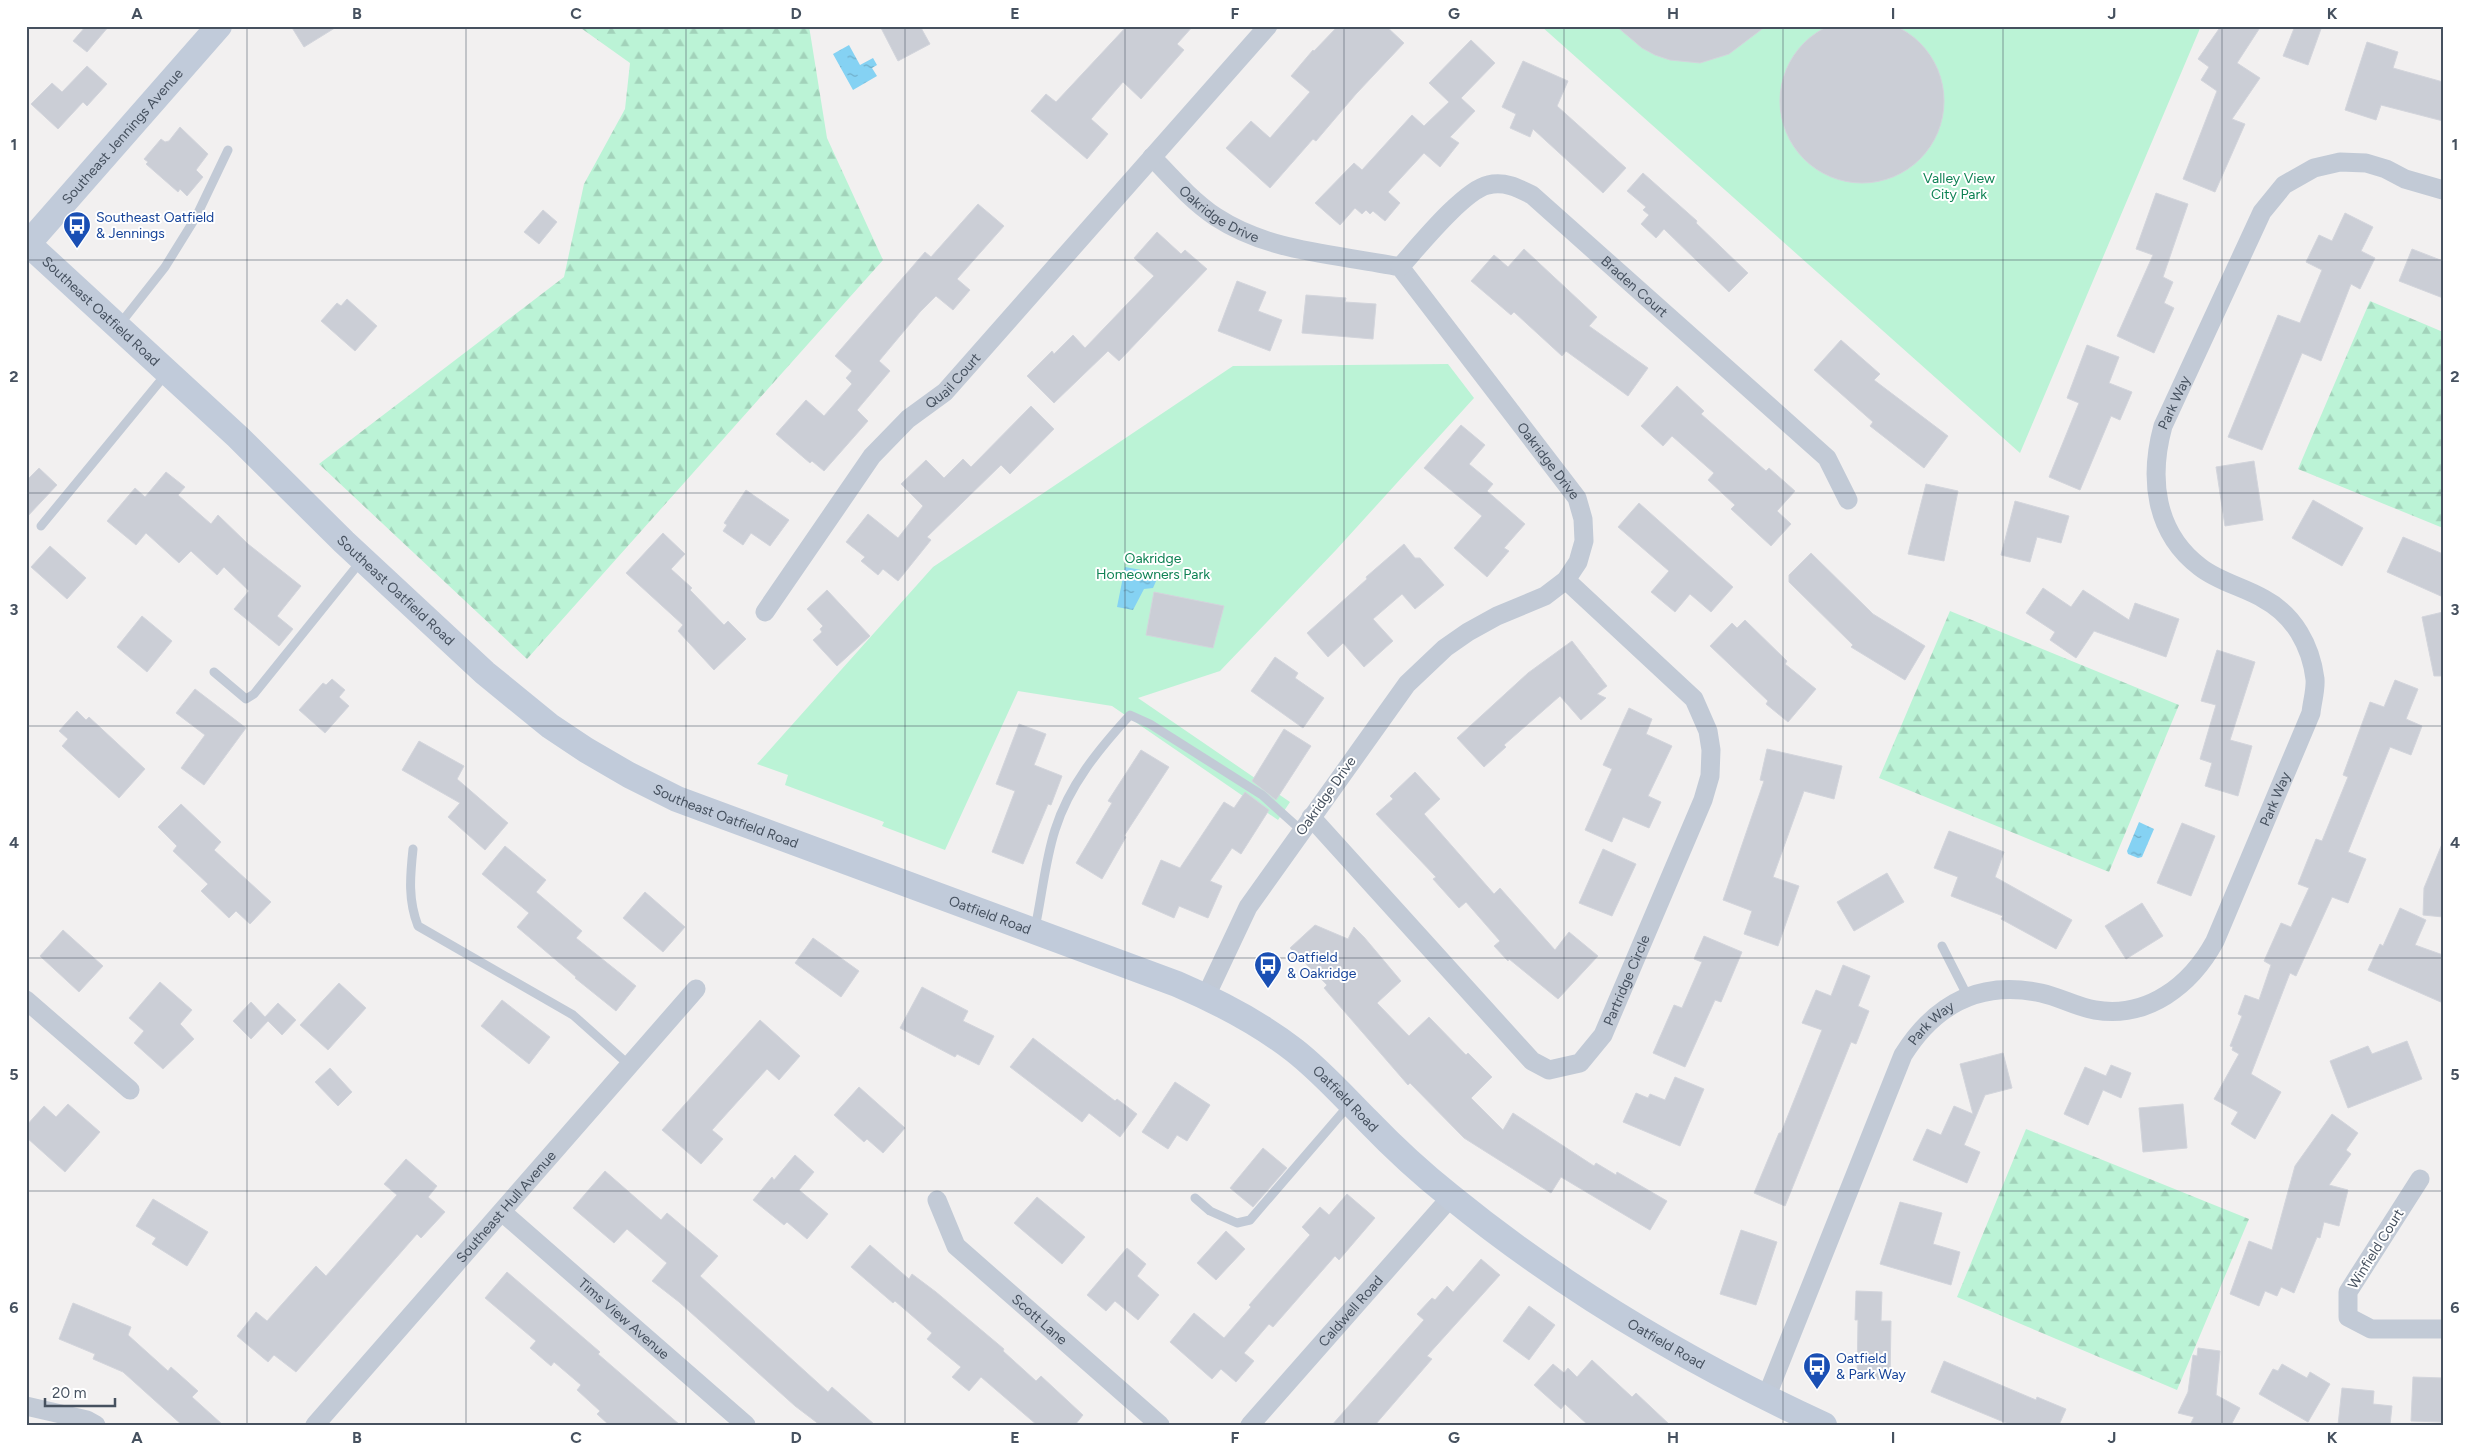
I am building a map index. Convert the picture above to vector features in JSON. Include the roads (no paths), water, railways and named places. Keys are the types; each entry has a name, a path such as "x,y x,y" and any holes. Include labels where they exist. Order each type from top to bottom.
{"main road":[{"name":"Southeast Jennings Avenue","path":"27,244 219,26"},
{"name":"Southeast Oatfield Road","path":"27,244 238,437 363,559 504,689 550,726 605,762 677,799 822,854"},
{"name":"Oatfield Road","path":"822,854 1035,931 1206,996 1256,1023 1296,1052 1403,1156 1451,1197 1579,1290 1656,1340 1766,1398 1824,1425"}],"street":[{"path":"1152,157 1268,26"},
{"name":"Oakridge Drive","path":"1152,157 1181,188 1215,216 1238,229 1272,242 1308,252 1400,267 1577,498 1584,519 1584,541 1578,562 1566,580 1545,596 1497,616 1468,632 1427,664 1401,692 1248,907 1206,996"},
{"name":"Quail Court","path":"765,612 872,456 908,419 946,392 1152,157"},
{"name":"Park Way","path":"1766,1398 1903,1055 1915,1036 1930,1020 1948,1006 1968,997 1992,990 2015,989 2043,994 2073,1005 2097,1010 2123,1010 2149,1004 2170,994 2190,978 2204,962 2216,941 2311,713 2315,680 2308,648 2297,628 2283,612 2265,599 2200,567 2181,548 2166,524 2158,500 2155,476 2156,451 2163,426 2262,212 2284,185 2314,168 2340,162 2366,163 2386,169 2405,180 2443,190"},
{"name":"Braden Court","path":"1400,267 1466,197 1487,184 1512,184 1532,195 1827,458 1848,500"},
{"name":"Partridge Circle","path":"1306,824 1532,1061 1549,1070 1580,1063 1604,1035 1703,800 1710,776 1711,750 1708,731 1694,698 1566,580"},
{"name":"Southeast Hull Avenue","path":"315,1425 696,989"},
{"path":"26,1000 130,1090"},
{"name":"Winfield Court","path":"2420,1179 2348,1292 2348,1316 2371,1329 2443,1328"},
{"name":"Caldwell Road","path":"1250,1425 1451,1197"},
{"name":"Scott Lane","path":"937,1200 956,1246 1160,1425"},
{"name":"Tims View Avenue","path":"502,1212 746,1425"},
{"path":"26,1406 87,1420 96,1425"}],"lane":[{"path":"118,326 165,266 196,217 228,150"},
{"path":"41,526 168,372"},
{"path":"214,672 246,698 254,694 363,559"},
{"path":"1035,931 1054,830 1076,781 1101,746 1130,715 1150,724 1306,824"},
{"path":"413,849 409,887 412,910 418,926 573,1015 630,1065"},
{"path":"1942,946 1968,997"},
{"path":"1195,1198 1210,1211 1237,1223 1250,1220 1350,1103"}],"water":[{"path":"849,45 860,65 873,58 877,65 872,68 877,76 853,90 833,54"},
{"path":"1125,567 1152,572 1157,579 1153,588 1144,589 1133,610 1117,607"},
{"path":"2139,822 2154,829 2142,857 2138,858 2128,854 2127,851"}],"place":[{"name":"Southeast Oatfield & Jennings","path":"77,249"},
{"name":"Oatfield & Oakridge","path":"1268,989"},
{"name":"Oatfield & Park Way","path":"1817,1390"}],"park label":[{"name":"Valley View City Park","path":"1959,186"},
{"name":"Oakridge Homeowners Park","path":"1153,566"}]}
